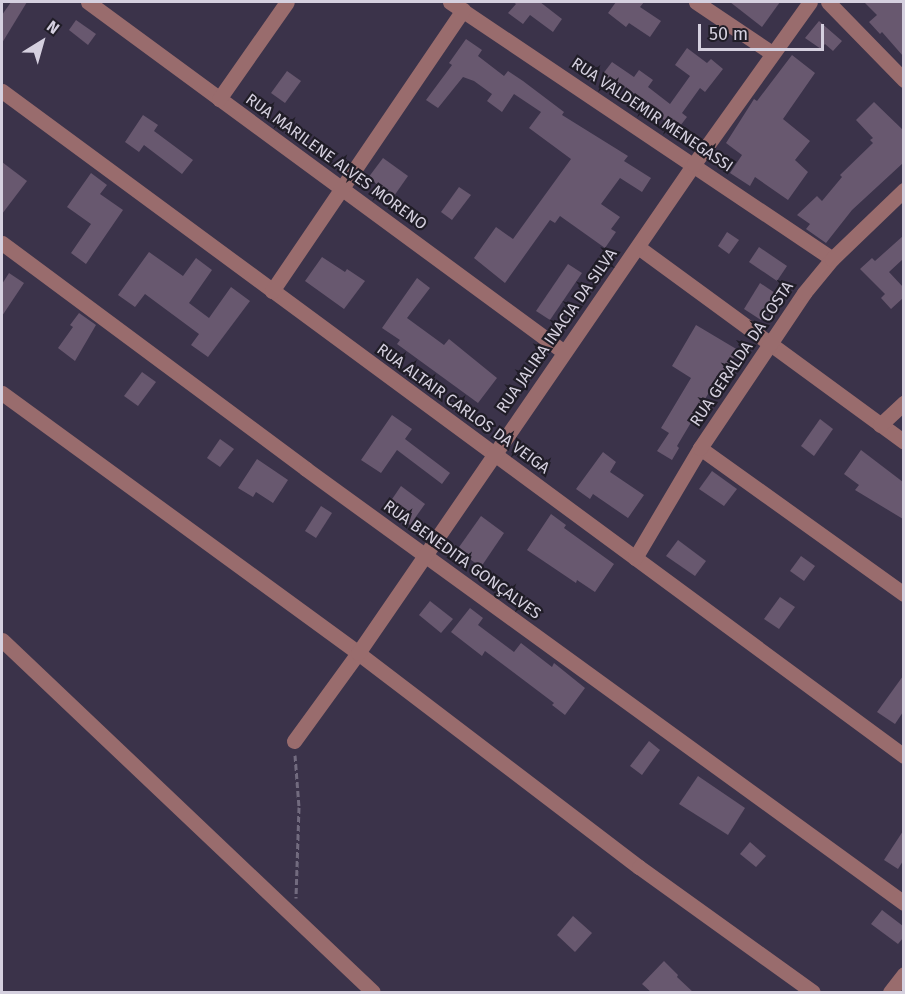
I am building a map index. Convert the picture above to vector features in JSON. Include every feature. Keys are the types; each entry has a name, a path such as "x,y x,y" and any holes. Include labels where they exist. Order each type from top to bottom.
{"street":[{"name":"RUA MARILENE ALVES MORENO","path":"90,2 564,352"},
{"path":"219,99 286,2"},
{"path":"696,2 772,52"},
{"name":"RUA JALIRA INACIA DA SILVA","path":"294,741 358,653 772,52 810,2"},
{"path":"828,2 903,80"},
{"path":"272,291 342,189 457,6"},
{"name":"RUA VALDEMIR MENEGASSI","path":"457,6 832,259"},
{"name":"RUA ALTAIR CARLOS DA VEIGA","path":"2,90 903,756"},
{"name":"RUA GERALDA DA COSTA","path":"635,558 700,448 769,342 832,259 903,190"},
{"name":"RUA BENEDITA GONÇALVES","path":"2,243 903,903"},
{"path":"638,247 903,442"},
{"path":"2,393 358,653 639,867 813,993"},
{"path":"880,425 903,403"},
{"path":"700,448 903,594"},
{"path":"2,640 373,993"},
{"path":"890,993 903,974"}],"path":[{"path":"294,741 299,807 295,921"}],"building":[{"path":"11,2 27,2 2,43 2,15"},
{"path":"513,2 540,2 562,19 553,32 530,15 523,24 508,13 516,4"},
{"path":"616,2 644,2 640,7 661,21 650,37 629,23 626,27 608,13"},
{"path":"730,2 780,2 762,27"},
{"path":"864,2 903,2 903,56 882,32 880,34 869,22 877,15"},
{"path":"76,20 96,34 88,45 69,30"},
{"path":"819,21 842,41 833,51 825,44 821,49 805,38"},
{"path":"466,39 482,50 478,56 504,76 508,71 523,81 564,112 562,115 628,156 624,161 651,178 642,192 620,178 601,204 620,217 611,229 616,232 605,248 560,216 555,223 550,220 505,283 474,258 496,227 513,239 571,159 529,128 541,112 514,94 502,112 487,101 492,94 474,81 463,77 438,108 426,100 452,65 449,63"},
{"path":"687,48 707,63 711,59 723,69 705,92 700,88 682,113 687,117 677,130 651,110 653,107 622,85 620,88 602,75 612,62 634,77 639,70 653,80 648,87 670,104 690,76 675,65"},
{"path":"792,55 815,73 783,119 810,141 795,160 808,172 788,200 755,177 750,186 730,173 742,155 726,143 754,99 757,101"},
{"path":"287,71 301,81 285,103 271,93"},
{"path":"874,102 903,130 903,163 852,210 826,243 806,229 810,224 797,215 817,196 822,201 842,177 840,175 873,143 870,140 873,138 856,120"},
{"path":"143,115 158,125 154,131 193,160 182,174 144,145 139,152 125,142"},
{"path":"383,158 408,176 394,196 368,178"},
{"path":"2,162 27,181 2,214"},
{"path":"91,173 107,185 100,194 123,210 86,264 71,253 91,224 67,207"},
{"path":"459,187 471,195 452,220 441,212"},
{"path":"727,232 739,240 729,254 718,246"},
{"path":"903,236 903,259 889,272 903,287 903,298 891,309 881,298 885,294 860,269 872,258 875,261"},
{"path":"759,247 787,266 777,281 749,262"},
{"path":"149,252 183,276 196,258 212,270 189,303 209,318 231,287 250,301 208,357 191,345 199,334 145,294 135,307 118,295"},
{"path":"322,257 345,272 347,269 365,281 344,309 305,281"},
{"path":"568,264 582,273 550,320 536,311"},
{"path":"9,273 24,283 2,316 2,284"},
{"path":"417,278 430,288 407,318 444,345 449,339 497,378 478,403 397,344 400,340 382,328"},
{"path":"760,283 778,295 761,320 744,309"},
{"path":"79,313 96,325 75,361 58,348 73,327 70,325"},
{"path":"696,325 738,350 714,391 711,389 677,446 679,448 672,460 657,451 669,433 661,428 691,378 672,366"},
{"path":"142,372 156,382 138,406 124,396"},
{"path":"392,415 412,429 405,439 450,473 442,484 397,450 381,473 361,460"},
{"path":"820,419 833,429 814,456 801,446"},
{"path":"220,439 234,449 220,467 207,458"},
{"path":"861,450 903,482 903,519 855,490 859,485 844,474"},
{"path":"603,452 616,462 610,472 644,495 628,518 593,494 590,499 576,489"},
{"path":"257,459 288,480 273,503 256,492 253,497 238,488"},
{"path":"712,471 737,489 724,506 699,489"},
{"path":"401,486 425,504 410,525 386,508"},
{"path":"321,506 332,513 316,538 305,531"},
{"path":"551,514 566,525 564,528 614,564 595,592 577,580 576,583 527,550"},
{"path":"481,516 504,533 481,567 457,550"},
{"path":"678,540 706,561 695,576 666,556"},
{"path":"801,556 815,566 804,581 790,571"},
{"path":"780,597 795,607 779,629 764,619"},
{"path":"430,601 453,619 441,633 419,615"},
{"path":"470,608 483,618 478,625 514,652 521,643 552,667 554,663 585,688 565,715 552,705 554,703 485,651 482,656 451,632"},
{"path":"903,676 903,712 895,724 877,712"},
{"path":"649,741 660,750 642,775 630,766"},
{"path":"698,776 745,808 728,835 679,804"},
{"path":"903,831 903,861 898,869 884,860"},
{"path":"750,842 766,856 756,867 740,854"},
{"path":"882,910 903,926 903,938 898,944 871,924"},
{"path":"573,916 592,933 575,952 557,935"},
{"path":"664,961 694,993 652,993 642,984"}]}
